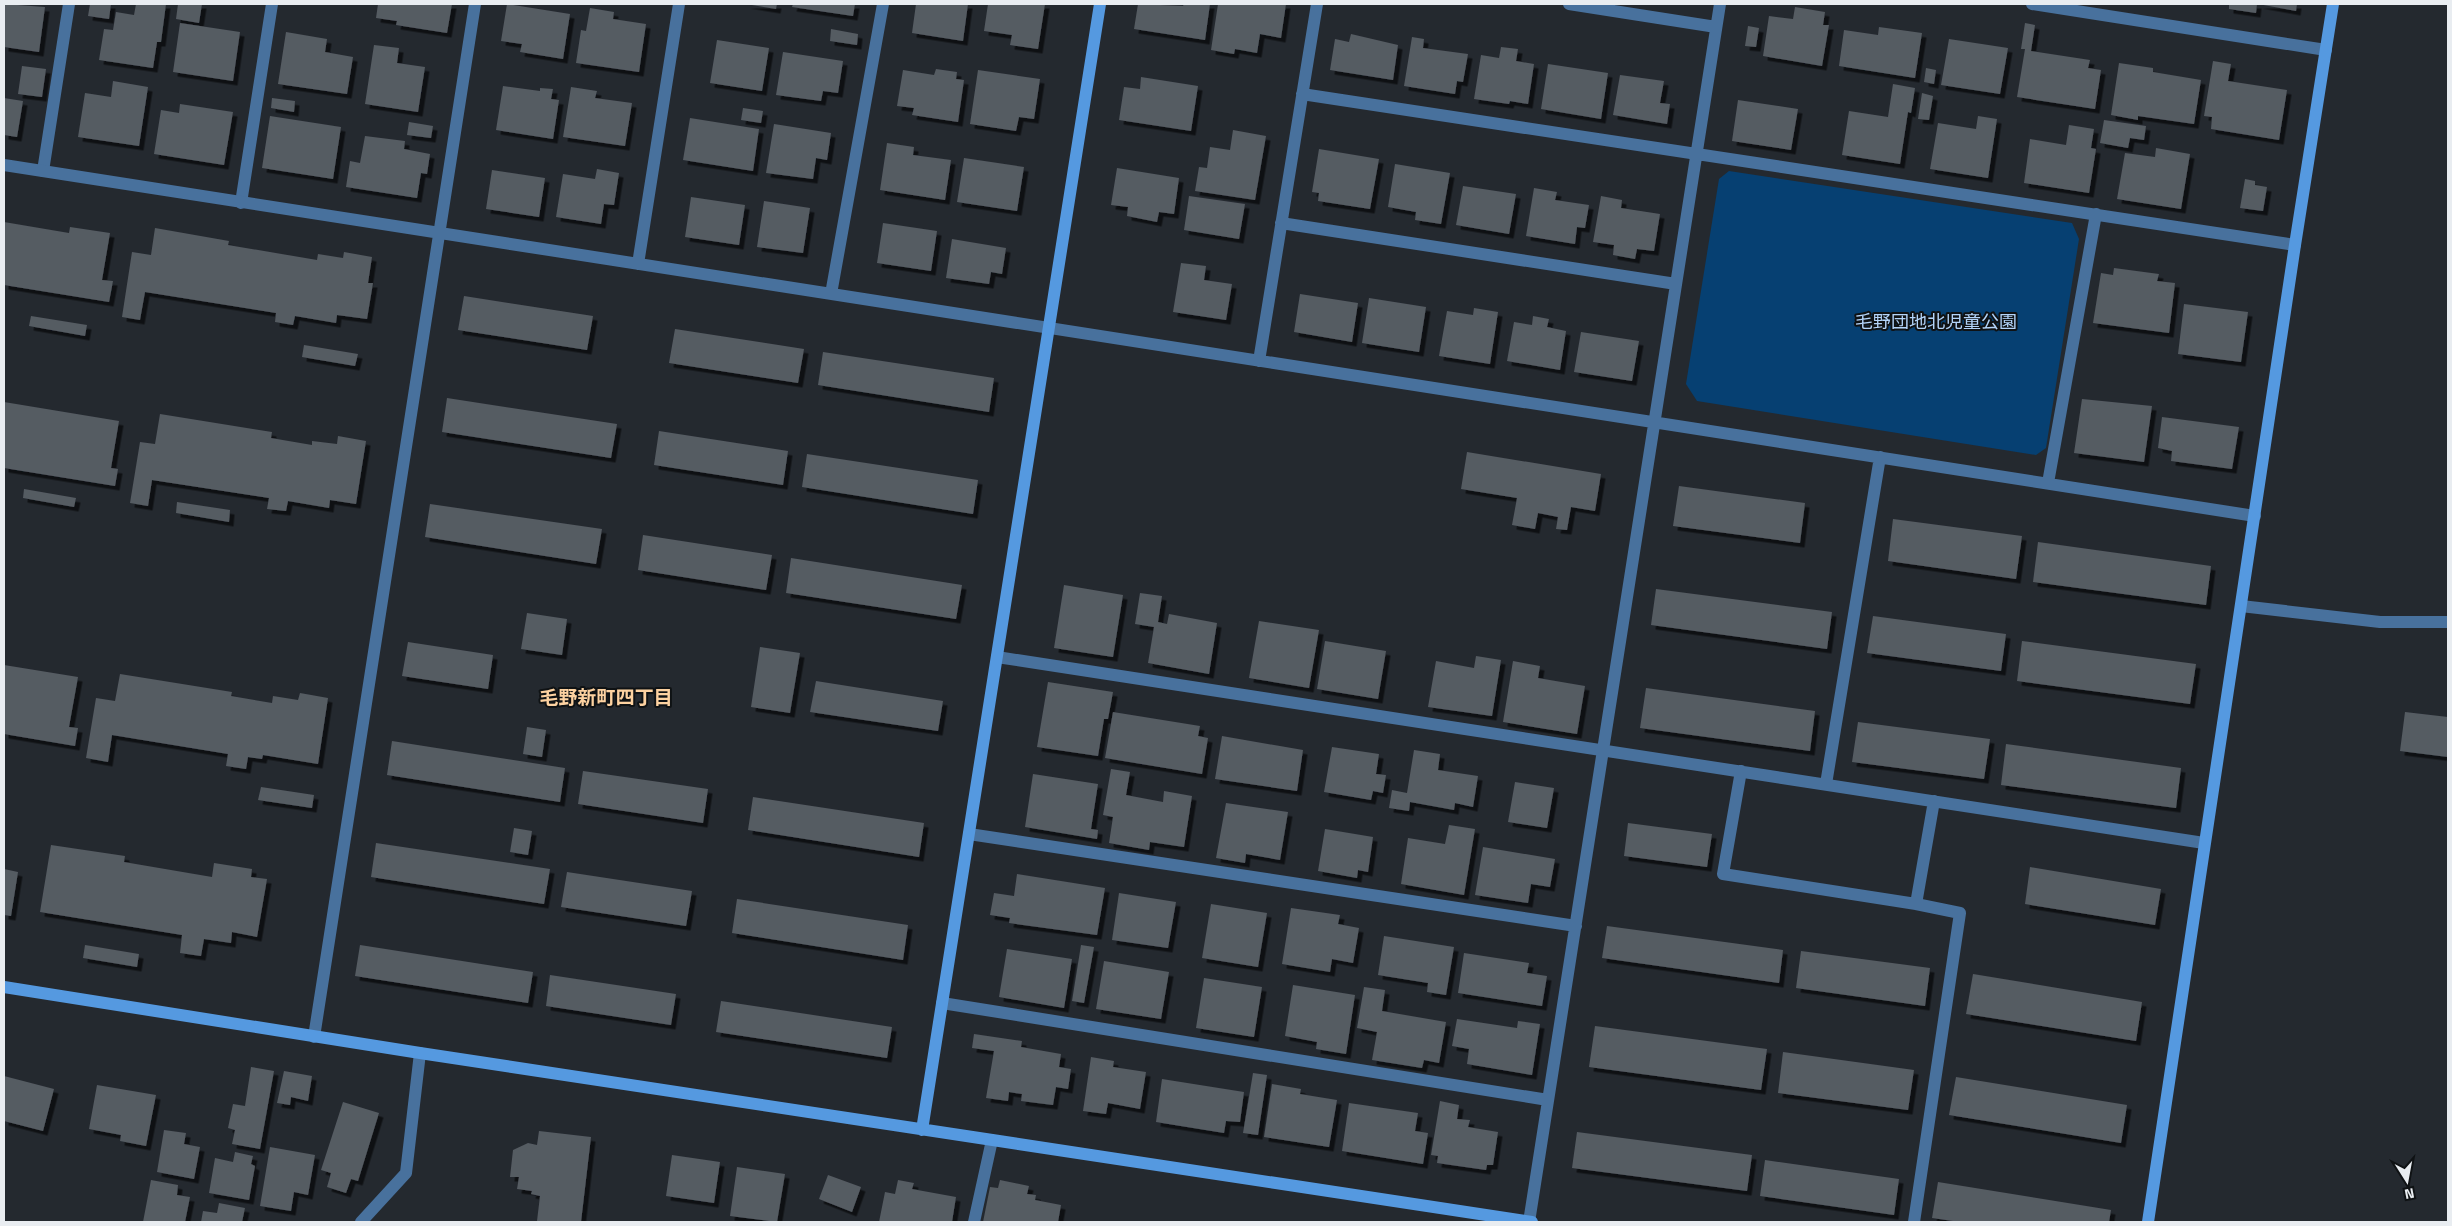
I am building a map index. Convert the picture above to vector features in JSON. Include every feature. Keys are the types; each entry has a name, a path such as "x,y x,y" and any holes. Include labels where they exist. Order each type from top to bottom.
{"street":[{"path":"43,172 69,4"},
{"path":"241,203 272,4"},
{"path":"314,1037 475,4"},
{"path":"638,264 679,4"},
{"path":"831,294 883,4"},
{"path":"922,1130 1100,4"},
{"path":"1259,361 1316,4"},
{"path":"1569,4 1716,27"},
{"path":"4,987 314,1037 1531,1222 1548,1100 1720,4"},
{"path":"2032,4 2326,50"},
{"path":"2148,1222 2204,843 2333,4"},
{"path":"1302,94 2295,245"},
{"path":"4,165 2255,516"},
{"path":"2048,483 2096,214"},
{"path":"1281,223 1676,284"},
{"path":"1826,784 1880,457"},
{"path":"2241,606 2380,622 2448,622"},
{"path":"997,657 2204,843"},
{"path":"1741,771 1724,874 1916,904 1960,913 1914,1222"},
{"path":"1916,904 1934,801"},
{"path":"969,834 1576,926"},
{"path":"942,1003 1548,1100"},
{"path":"361,1222 406,1173 420,1053"},
{"path":"974,1222 992,1140"}],"green space":[{"name":"毛野団地北児童公園","path":"1729,171 2072,223 2079,239 2046,448 2036,455 1697,401 1686,384 1719,179"}],"building":[{"path":"4,4 45,7 39,52 4,47"},
{"path":"90,4 111,4 109,19 88,16"},
{"path":"136,4 166,4 161,42 157,42 153,68 99,60 104,29 113,30 116,12 134,15"},
{"path":"178,4 202,4 199,23 176,19"},
{"path":"378,4 452,4 447,33 396,25 397,21 376,18"},
{"path":"507,4 570,14 563,59 520,52 522,44 501,41"},
{"path":"746,4 777,4 776,9"},
{"path":"793,4 855,4 853,16 792,7"},
{"path":"916,4 968,4 963,41 912,33"},
{"path":"988,4 1045,4 1038,49 1010,45 1012,35 984,31"},
{"path":"1138,4 1183,6 1184,4 1210,4 1205,40 1134,29"},
{"path":"1218,4 1286,4 1281,38 1260,34 1257,53 1235,49 1234,54 1211,50"},
{"path":"2229,4 2257,4 2256,13 2229,9"},
{"path":"2258,4 2297,4 2296,11"},
{"path":"1795,7 1825,12 1823,25 1829,25 1822,66 1763,56 1769,16 1793,19"},
{"path":"590,8 614,12 613,19 646,24 639,72 576,63 581,30 586,31"},
{"path":"180,23 240,32 233,81 173,72"},
{"path":"2025,23 2035,25 2031,51 2090,60 2088,68 2101,70 2095,109 2017,97 2025,49 2021,49"},
{"path":"1748,26 1759,28 1756,47 1745,46"},
{"path":"1879,27 1922,33 1915,78 1839,66 1844,30 1878,35"},
{"path":"831,29 858,34 857,45 830,41"},
{"path":"286,32 327,39 325,52 353,57 347,94 278,84"},
{"path":"1351,34 1398,45 1393,80 1330,70 1335,39 1349,42"},
{"path":"1412,37 1424,39 1423,48 1468,54 1463,82 1457,81 1455,94 1404,86"},
{"path":"1949,39 2008,48 2000,94 1941,85"},
{"path":"717,40 769,48 762,91 710,83"},
{"path":"374,45 399,48 397,63 425,67 418,112 365,104"},
{"path":"1501,47 1518,49 1516,61 1534,64 1528,104 1510,101 1509,104 1474,99 1481,55 1499,58"},
{"path":"783,52 843,61 838,93 823,91 821,101 776,95"},
{"path":"2213,61 2231,64 2228,81 2287,90 2279,140 2211,129 2212,117 2204,116"},
{"path":"2119,63 2153,68 2153,72 2201,80 2194,124 2138,116 2138,120 2111,115"},
{"path":"1548,64 1608,73 1601,119 1541,109"},
{"path":"22,66 46,69 42,97 18,94"},
{"path":"1926,68 1936,70 1934,84 1924,82"},
{"path":"936,69 957,72 956,79 964,80 958,122 912,115 914,108 897,106 903,70 934,75"},
{"path":"978,70 1040,79 1034,119 1019,117 1016,131 970,124"},
{"path":"1620,75 1664,81 1660,103 1670,104 1667,124 1613,115"},
{"path":"1141,77 1198,86 1191,131 1119,120 1124,87 1140,89"},
{"path":"113,81 148,87 139,146 78,137 85,93 111,97"},
{"path":"1893,84 1915,88 1911,113 1908,112 1900,164 1842,155 1849,111 1888,117"},
{"path":"503,86 540,91 540,88 553,89 551,99 559,100 553,139 496,130"},
{"path":"571,87 597,91 595,98 632,103 625,146 563,137"},
{"path":"1922,93 1933,96 1929,120 1918,119"},
{"path":"4,98 23,101 17,137 4,135"},
{"path":"272,98 295,101 294,112 271,108"},
{"path":"1738,100 1798,109 1791,150 1732,141"},
{"path":"180,104 233,112 224,165 154,154 161,110 179,113"},
{"path":"743,108 763,111 761,123 741,120"},
{"path":"270,116 341,127 333,179 262,168"},
{"path":"1978,116 1997,119 1988,178 1930,169 1938,123 1976,129"},
{"path":"690,118 759,129 753,171 683,160"},
{"path":"2104,120 2146,126 2144,140 2130,138 2128,148 2100,143"},
{"path":"409,122 433,126 431,138 407,135"},
{"path":"774,124 831,133 827,160 816,158 813,179 766,173"},
{"path":"2069,125 2094,129 2091,148 2096,149 2089,193 2024,183 2030,139 2066,145"},
{"path":"1233,130 1266,136 1255,200 1195,191 1199,167 1207,168 1210,147 1230,150"},
{"path":"365,136 405,141 404,149 430,154 427,174 421,173 417,198 346,187 350,161 360,163"},
{"path":"887,143 914,147 913,155 951,160 945,200 880,190"},
{"path":"2156,148 2190,154 2181,209 2117,199 2125,153 2155,157"},
{"path":"1319,149 1379,159 1370,209 1318,201 1319,193 1312,192"},
{"path":"964,158 1024,167 1017,211 957,202"},
{"path":"1395,164 1450,173 1441,224 1415,220 1416,212 1388,207"},
{"path":"1117,168 1179,178 1174,214 1159,212 1157,222 1127,216 1128,207 1111,205"},
{"path":"597,169 619,173 614,205 604,204 601,224 556,217 563,174 595,179"},
{"path":"492,170 545,178 539,217 486,209"},
{"path":"2245,179 2255,181 2255,185 2267,187 2263,211 2240,208"},
{"path":"1463,186 1516,194 1509,234 1456,225"},
{"path":"1534,188 1557,192 1555,200 1589,205 1585,228 1577,227 1575,244 1526,236"},
{"path":"1189,196 1245,204 1239,239 1184,230"},
{"path":"1601,196 1622,200 1621,208 1660,214 1654,251 1637,249 1635,259 1613,255 1614,245 1593,242"},
{"path":"691,197 745,205 739,245 685,237"},
{"path":"764,201 810,208 803,253 757,247"},
{"path":"4,222 69,233 70,227 110,233 102,280 113,281 109,302 4,285"},
{"path":"883,223 937,231 931,271 877,263"},
{"path":"155,228 229,241 228,245 317,260 318,254 343,258 344,252 372,257 368,283 373,283 367,319 337,315 336,323 295,316 293,325 275,322 276,313 145,292 140,320 122,317 132,252 151,255"},
{"path":"952,239 1006,248 1002,274 991,272 989,284 946,278"},
{"path":"1181,263 1206,266 1204,280 1232,284 1226,320 1173,312"},
{"path":"2114,268 2159,274 2157,281 2175,283 2169,333 2093,323 2101,273 2113,275"},
{"path":"1300,294 1358,303 1352,342 1294,332"},
{"path":"464,296 593,316 587,350 458,330"},
{"path":"1369,298 1426,307 1419,352 1362,343"},
{"path":"2184,304 2248,312 2241,362 2178,354"},
{"path":"1474,308 1498,312 1490,364 1439,356 1447,311 1473,315"},
{"path":"31,316 87,325 85,336 29,326"},
{"path":"1533,316 1549,319 1547,327 1566,331 1560,370 1507,361 1514,322 1532,325"},
{"path":"675,329 804,349 798,383 669,363"},
{"path":"1581,332 1639,341 1632,381 1574,372"},
{"path":"304,345 358,354 355,366 302,357"},
{"path":"823,352 994,378 989,412 818,385"},
{"path":"447,398 617,424 611,458 442,432"},
{"path":"2082,399 2152,406 2144,462 2074,453"},
{"path":"4,402 119,421 111,468 118,469 115,486 4,468"},
{"path":"160,414 272,432 271,438 312,445 312,441 337,444 338,436 366,441 356,504 330,500 329,508 288,501 286,511 267,509 269,498 152,480 148,506 130,503 140,442 155,444"},
{"path":"2162,417 2239,427 2232,469 2171,461 2172,451 2158,448"},
{"path":"659,431 788,451 783,485 654,465"},
{"path":"1467,452 1601,474 1595,511 1571,507 1567,530 1556,529 1558,517 1538,513 1535,529 1512,525 1517,498 1461,489"},
{"path":"807,454 978,480 973,514 802,487"},
{"path":"1679,486 1805,503 1800,543 1673,526"},
{"path":"24,489 76,498 74,507 23,498"},
{"path":"177,502 230,510 229,522 176,513"},
{"path":"430,504 602,529 596,564 425,537"},
{"path":"1893,519 2022,536 2016,579 1888,561"},
{"path":"643,535 772,555 766,590 638,570"},
{"path":"2038,542 2211,566 2206,605 2033,582"},
{"path":"791,558 962,585 956,619 786,593"},
{"path":"1064,585 1123,595 1113,657 1054,648"},
{"path":"1656,589 1832,612 1827,649 1651,625"},
{"path":"1140,593 1162,596 1158,622 1167,624 1169,614 1217,623 1209,674 1148,663 1154,627 1135,624"},
{"path":"527,613 567,619 562,655 521,649"},
{"path":"1873,616 2006,634 2001,671 1867,653"},
{"path":"1259,621 1319,630 1309,688 1249,678"},
{"path":"1325,641 1386,651 1378,699 1317,689"},
{"path":"2022,641 2196,664 2190,704 2017,681"},
{"path":"408,642 493,655 488,689 402,676"},
{"path":"760,647 800,653 790,713 751,707"},
{"path":"1476,656 1501,660 1492,716 1428,707 1436,661 1474,668"},
{"path":"1513,661 1540,666 1538,678 1585,686 1577,734 1503,722"},
{"path":"4,665 78,677 69,727 78,728 75,746 4,734"},
{"path":"120,674 232,692 231,696 272,703 273,696 298,700 300,693 328,698 318,764 263,755 262,759 248,757 246,769 226,766 228,754 112,735 108,762 86,758 96,698 115,701"},
{"path":"816,681 943,701 938,731 810,712"},
{"path":"1048,682 1113,692 1108,719 1104,719 1098,756 1037,747"},
{"path":"1646,688 1815,711 1810,751 1640,728"},
{"path":"1113,712 1200,726 1198,736 1208,738 1202,774 1105,758"},
{"path":"2405,712 2448,717 2448,757 2400,751"},
{"path":"1858,722 1990,739 1984,779 1852,762"},
{"path":"527,727 546,730 542,757 523,754"},
{"path":"1222,736 1303,750 1297,791 1215,779"},
{"path":"392,741 565,768 560,802 387,775"},
{"path":"2006,744 2181,768 2176,808 2001,785"},
{"path":"1332,747 1379,754 1376,774 1386,775 1383,793 1373,791 1371,800 1324,792"},
{"path":"1414,750 1440,754 1438,770 1478,776 1473,807 1455,803 1454,810 1410,802 1409,811 1389,808 1392,790 1407,793"},
{"path":"1111,769 1130,772 1126,795 1163,802 1164,791 1192,796 1184,847 1150,842 1149,850 1109,843 1113,817 1103,815"},
{"path":"583,771 708,789 703,823 578,804"},
{"path":"1033,774 1098,784 1091,829 1098,830 1097,839 1025,827"},
{"path":"1515,782 1554,788 1547,828 1508,822"},
{"path":"261,787 314,795 312,808 258,800"},
{"path":"753,797 924,823 919,857 748,830"},
{"path":"1226,803 1288,812 1280,860 1246,854 1245,863 1216,858"},
{"path":"1628,823 1712,834 1707,867 1624,856"},
{"path":"1449,825 1475,829 1464,895 1401,884 1408,838 1445,844"},
{"path":"514,828 532,831 528,855 510,852"},
{"path":"1325,829 1373,837 1368,872 1358,870 1357,878 1318,871"},
{"path":"376,843 550,869 544,904 371,877"},
{"path":"51,845 125,856 124,862 212,877 214,863 252,869 251,877 267,879 257,937 232,932 231,943 204,939 201,956 180,953 182,935 40,912"},
{"path":"1483,847 1555,859 1550,887 1531,884 1528,903 1475,895"},
{"path":"2030,867 2161,889 2155,925 2025,904"},
{"path":"4,869 18,872 11,916 4,915"},
{"path":"567,872 692,891 686,926 561,907"},
{"path":"1017,874 1105,888 1097,935 1009,923 1010,918 990,915 994,893 1014,896"},
{"path":"1119,893 1176,902 1168,948 1112,940"},
{"path":"737,899 908,925 903,960 732,933"},
{"path":"1211,904 1267,913 1258,967 1202,958"},
{"path":"1291,908 1340,915 1338,924 1359,928 1353,963 1332,959 1330,972 1282,964"},
{"path":"1607,926 1783,950 1779,983 1602,958"},
{"path":"1384,936 1454,947 1446,995 1427,992 1428,983 1378,975"},
{"path":"85,945 139,954 137,967 83,958"},
{"path":"360,945 533,972 528,1003 355,976"},
{"path":"1081,945 1094,947 1084,1003 1072,1001"},
{"path":"1007,949 1072,959 1064,1008 999,997"},
{"path":"1801,951 1930,968 1925,1006 1796,988"},
{"path":"1464,953 1529,963 1527,973 1547,976 1542,1006 1458,993"},
{"path":"1104,961 1169,972 1161,1019 1096,1009"},
{"path":"1973,974 2142,1002 2136,1041 1966,1014"},
{"path":"550,975 676,994 671,1025 546,1006"},
{"path":"1204,978 1262,987 1254,1037 1196,1028"},
{"path":"1293,985 1355,995 1346,1054 1316,1049 1317,1042 1285,1036"},
{"path":"1364,987 1385,990 1382,1011 1446,1022 1439,1063 1424,1060 1422,1068 1372,1060 1377,1032 1357,1028"},
{"path":"721,1001 892,1027 887,1058 716,1032"},
{"path":"1457,1019 1517,1028 1518,1021 1540,1024 1532,1075 1467,1064 1469,1049 1452,1046"},
{"path":"1595,1026 1767,1049 1761,1090 1589,1067"},
{"path":"974,1034 1022,1041 1021,1047 1061,1054 1059,1067 1071,1069 1068,1089 1056,1087 1053,1105 1021,1101 1022,1094 1009,1092 1008,1101 986,1098 994,1051 972,1048"},
{"path":"1783,1052 1914,1070 1908,1110 1778,1093"},
{"path":"1091,1057 1114,1061 1113,1067 1146,1072 1140,1109 1108,1103 1106,1114 1083,1111"},
{"path":"251,1067 274,1071 260,1149 232,1144 235,1130 228,1128 233,1104 245,1106"},
{"path":"284,1071 312,1076 308,1101 291,1097 290,1105 277,1103"},
{"path":"1253,1073 1267,1075 1258,1135 1243,1133"},
{"path":"4,1076 54,1089 43,1131 4,1121"},
{"path":"1956,1077 2127,1105 2121,1143 1949,1115"},
{"path":"1162,1079 1244,1092 1240,1122 1226,1121 1224,1133 1156,1122"},
{"path":"1272,1084 1301,1089 1300,1094 1337,1100 1329,1147 1264,1137"},
{"path":"97,1085 156,1095 146,1146 120,1141 121,1135 89,1129"},
{"path":"1440,1101 1459,1105 1457,1119 1470,1120 1468,1127 1498,1132 1493,1165 1487,1165 1486,1170 1437,1163 1438,1156 1431,1155"},
{"path":"343,1102 379,1113 358,1181 351,1179 346,1193 327,1187 331,1173 321,1170"},
{"path":"1349,1103 1418,1113 1415,1131 1428,1133 1423,1164 1342,1151"},
{"path":"164,1130 186,1133 184,1144 200,1147 194,1179 157,1172"},
{"path":"539,1131 591,1137 581,1222 537,1221 540,1196 531,1194 532,1191 517,1189 519,1177 510,1177 513,1150 528,1143 537,1145"},
{"path":"1577,1132 1752,1155 1747,1191 1572,1168"},
{"path":"270,1147 315,1155 308,1195 294,1192 291,1211 260,1206"},
{"path":"235,1152 253,1156 251,1164 255,1166 249,1200 209,1193 215,1158 233,1162"},
{"path":"672,1155 720,1162 714,1203 666,1196"},
{"path":"1765,1160 1899,1179 1894,1215 1760,1196"},
{"path":"737,1167 785,1174 777,1222 730,1216"},
{"path":"828,1175 861,1187 852,1212 819,1199"},
{"path":"151,1180 178,1185 177,1195 190,1197 185,1222 143,1222"},
{"path":"898,1180 914,1183 912,1189 956,1197 952,1222 879,1222 885,1192 895,1194"},
{"path":"1000,1180 1029,1186 1027,1194 1036,1195 1035,1200 1061,1205 1058,1222 983,1222 990,1187 998,1188"},
{"path":"1938,1182 2111,1210 2109,1222 1960,1222 1932,1218"},
{"path":"219,1203 245,1208 242,1222 201,1222 203,1211 217,1213"}],"district":[{"name":"毛野新町四丁目","path":"606,696"}]}
